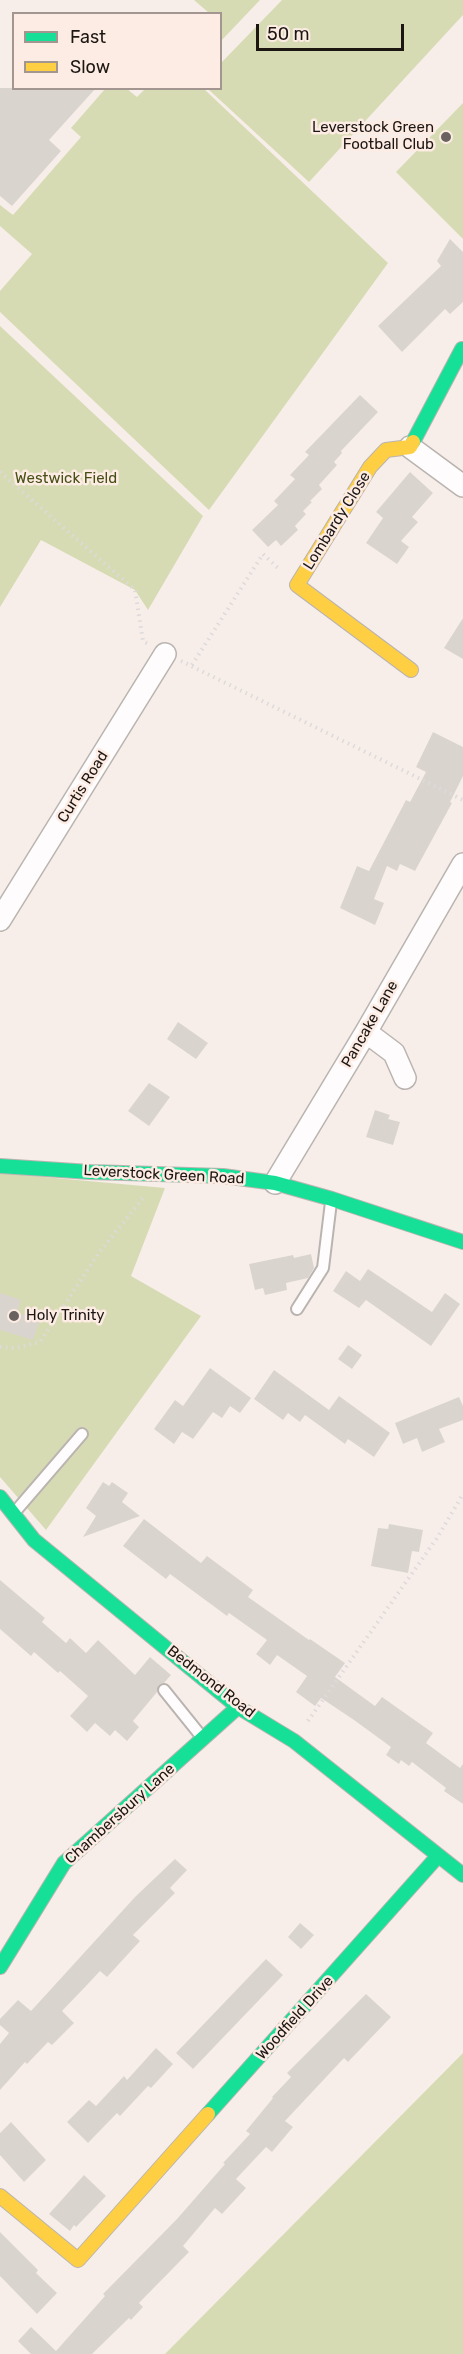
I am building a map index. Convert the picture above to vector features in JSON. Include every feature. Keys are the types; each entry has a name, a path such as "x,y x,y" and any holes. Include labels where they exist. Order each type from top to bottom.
{"street":[{"path":"462,349 410,447 463,486"},
{"name":"Lombardy Close","path":"410,447 386,450 370,467 297,585 411,670"},
{"name":"Curtis Road","path":"0,920 165,654"},
{"name":"Pancake Lane","path":"275,1183 463,864"},
{"path":"366,1032 394,1053 405,1078"},
{"name":"Leverstock Green Road","path":"0,1166 223,1176 275,1183 332,1198 463,1242"},
{"name":"Bedmond Road","path":"0,1497 33,1540 238,1707 294,1741 463,1875"},
{"name":"Chambersbury Lane","path":"0,1967 64,1863 238,1707"},
{"name":"Woodfield Drive","path":"0,2196 78,2260 438,1856"}],"lane":[{"path":"297,1309 323,1268 332,1198"},
{"path":"13,1514 82,1434"},
{"path":"164,1690 203,1739"}],"path":[{"path":"0,472 135,590 143,641 165,654 192,665 463,800"},
{"path":"192,665 263,554 297,585"},
{"path":"0,1347 15,1348 40,1342 98,1254 162,1174"},
{"path":"294,1741 437,1538 463,1494"}],"green space":[{"path":"194,0 260,0 222,40 222,12 208,12"},
{"path":"282,0 463,0 463,15 309,182 209,90 222,90 222,62"},
{"path":"104,90 128,90 137,97 144,90 205,90 388,263 209,510 0,312 0,291 32,254 0,226 0,205 13,215 81,137 71,128"},
{"name":"Leverstock Green Football Club","path":"463,103 463,239 396,172"},
{"name":"Westwick Field","path":"0,326 203,516 148,610 135,590 41,540 0,607"},
{"path":"0,1173 165,1188 131,1276 201,1316 46,1530 0,1477"},
{"path":"463,2053 463,2354 165,2354"}],"building":[{"path":"0,88 94,90 49,140 61,151 12,206 0,196"},
{"path":"450,239 463,252 463,302 450,314 445,309 402,352 378,326 441,266 437,261"},
{"path":"360,395 378,412 341,451 342,453 334,462 337,465 319,485 322,489 303,511 306,514 295,526 298,530 281,546 276,540 268,547 252,530 278,505 274,501 295,479 290,475 309,455 305,452"},
{"path":"410,472 433,493 412,517 418,522 401,541 409,547 397,564 366,543 383,518 376,512"},
{"path":"463,618 463,659 444,648"},
{"path":"433,732 463,747 463,776 450,802 452,803 415,871 400,864 397,871 387,866 374,899 384,903 375,925 340,908 357,866 369,871 406,800 410,802 426,772 416,767"},
{"path":"178,1022 208,1043 196,1059 167,1039"},
{"path":"149,1083 170,1097 149,1126 128,1111"},
{"path":"375,1110 390,1115 388,1119 400,1122 393,1145 366,1137"},
{"path":"311,1254 314,1268 308,1278 286,1283 287,1290 265,1295 263,1288 255,1290 249,1264 293,1255 294,1258"},
{"path":"368,1269 432,1312 445,1293 460,1304 431,1346 366,1300 359,1308 333,1291 346,1271 360,1281"},
{"name":"Holy Trinity","path":"0,1293 21,1300 17,1313 40,1319 33,1340 0,1330"},
{"path":"348,1345 362,1355 352,1369 338,1359"},
{"path":"210,1368 251,1398 240,1413 230,1406 222,1418 213,1412 193,1439 182,1432 174,1444 154,1429 175,1400 183,1406"},
{"path":"274,1370 329,1410 339,1396 390,1433 374,1457 348,1439 345,1444 305,1415 300,1422 288,1413 283,1420 254,1399"},
{"path":"459,1397 463,1406 463,1420 439,1429 445,1442 422,1452 417,1438 403,1444 395,1423"},
{"path":"103,1482 109,1486 112,1482 128,1493 122,1502 140,1516 83,1537 96,1516 86,1508"},
{"path":"144,1519 201,1563 207,1556 253,1590 248,1597 345,1663 335,1677 375,1706 382,1697 433,1733 426,1743 460,1768 463,1764 463,1804 444,1791 446,1788 412,1762 409,1766 401,1760 399,1764 386,1755 391,1747 354,1720 321,1698 315,1706 296,1692 307,1676 277,1655 270,1665 256,1654 267,1640 229,1613 227,1616 170,1574 166,1579 123,1546"},
{"path":"389,1524 423,1530 419,1552 412,1551 408,1573 371,1566 378,1528 388,1529"},
{"path":"0,1580 45,1618 42,1622 66,1643 70,1638 86,1653 98,1640 135,1675 150,1657 171,1675 159,1685 157,1692 133,1721 139,1727 127,1741 115,1730 110,1736 95,1723 87,1732 70,1716 88,1696 60,1671 58,1673 34,1652 31,1656 0,1629"},
{"path":"175,1859 187,1870 170,1888 175,1893 133,1935 140,1941 107,1977 100,1971 62,2011 74,2023 52,2045 48,2042 27,2064 25,2062 0,2090 0,2044 9,2033 0,2025 0,2019 18,2000 31,2011 135,1897"},
{"path":"300,1923 314,1935 301,1949 288,1937"},
{"path":"266,1959 283,1975 193,2069 176,2053"},
{"path":"366,1994 391,2017 348,2062 344,2058 285,2121 293,2127 272,2152 266,2147 236,2179 246,2188 222,2214 215,2208 183,2246 189,2252 139,2303 143,2307 131,2320 129,2318 92,2354 31,2354 18,2341 31,2327 56,2351 105,2296 103,2294 177,2219 250,2134 246,2131 291,2077 287,2073"},
{"path":"156,2048 173,2064 151,2088 148,2086 120,2116 117,2113 88,2143 67,2122 89,2100 96,2106 124,2076 127,2080"},
{"path":"11,2122 46,2160 24,2182 0,2155 0,2133"},
{"path":"84,2175 106,2196 70,2231 49,2214"},
{"path":"0,2232 38,2270 36,2273 57,2293 37,2314 0,2276"}],"traffic: fast":[{"path":"413,442 462,349"},
{"path":"0,1166 90,1172 223,1176 275,1183 332,1199 463,1242"},
{"path":"0,1497 34,1540 238,1707 294,1741 463,1875"},
{"path":"0,1967 64,1863 238,1707"},
{"path":"208,2114 438,1856"}],"traffic: slow":[{"path":"411,670 297,585 370,467 386,450 410,447 413,442"},
{"path":"0,2196 78,2260 208,2114"}],"place":[{"name":"Leverstock Green Football Club","path":"446,137"},
{"name":"Holy Trinity","path":"14,1316"}]}
